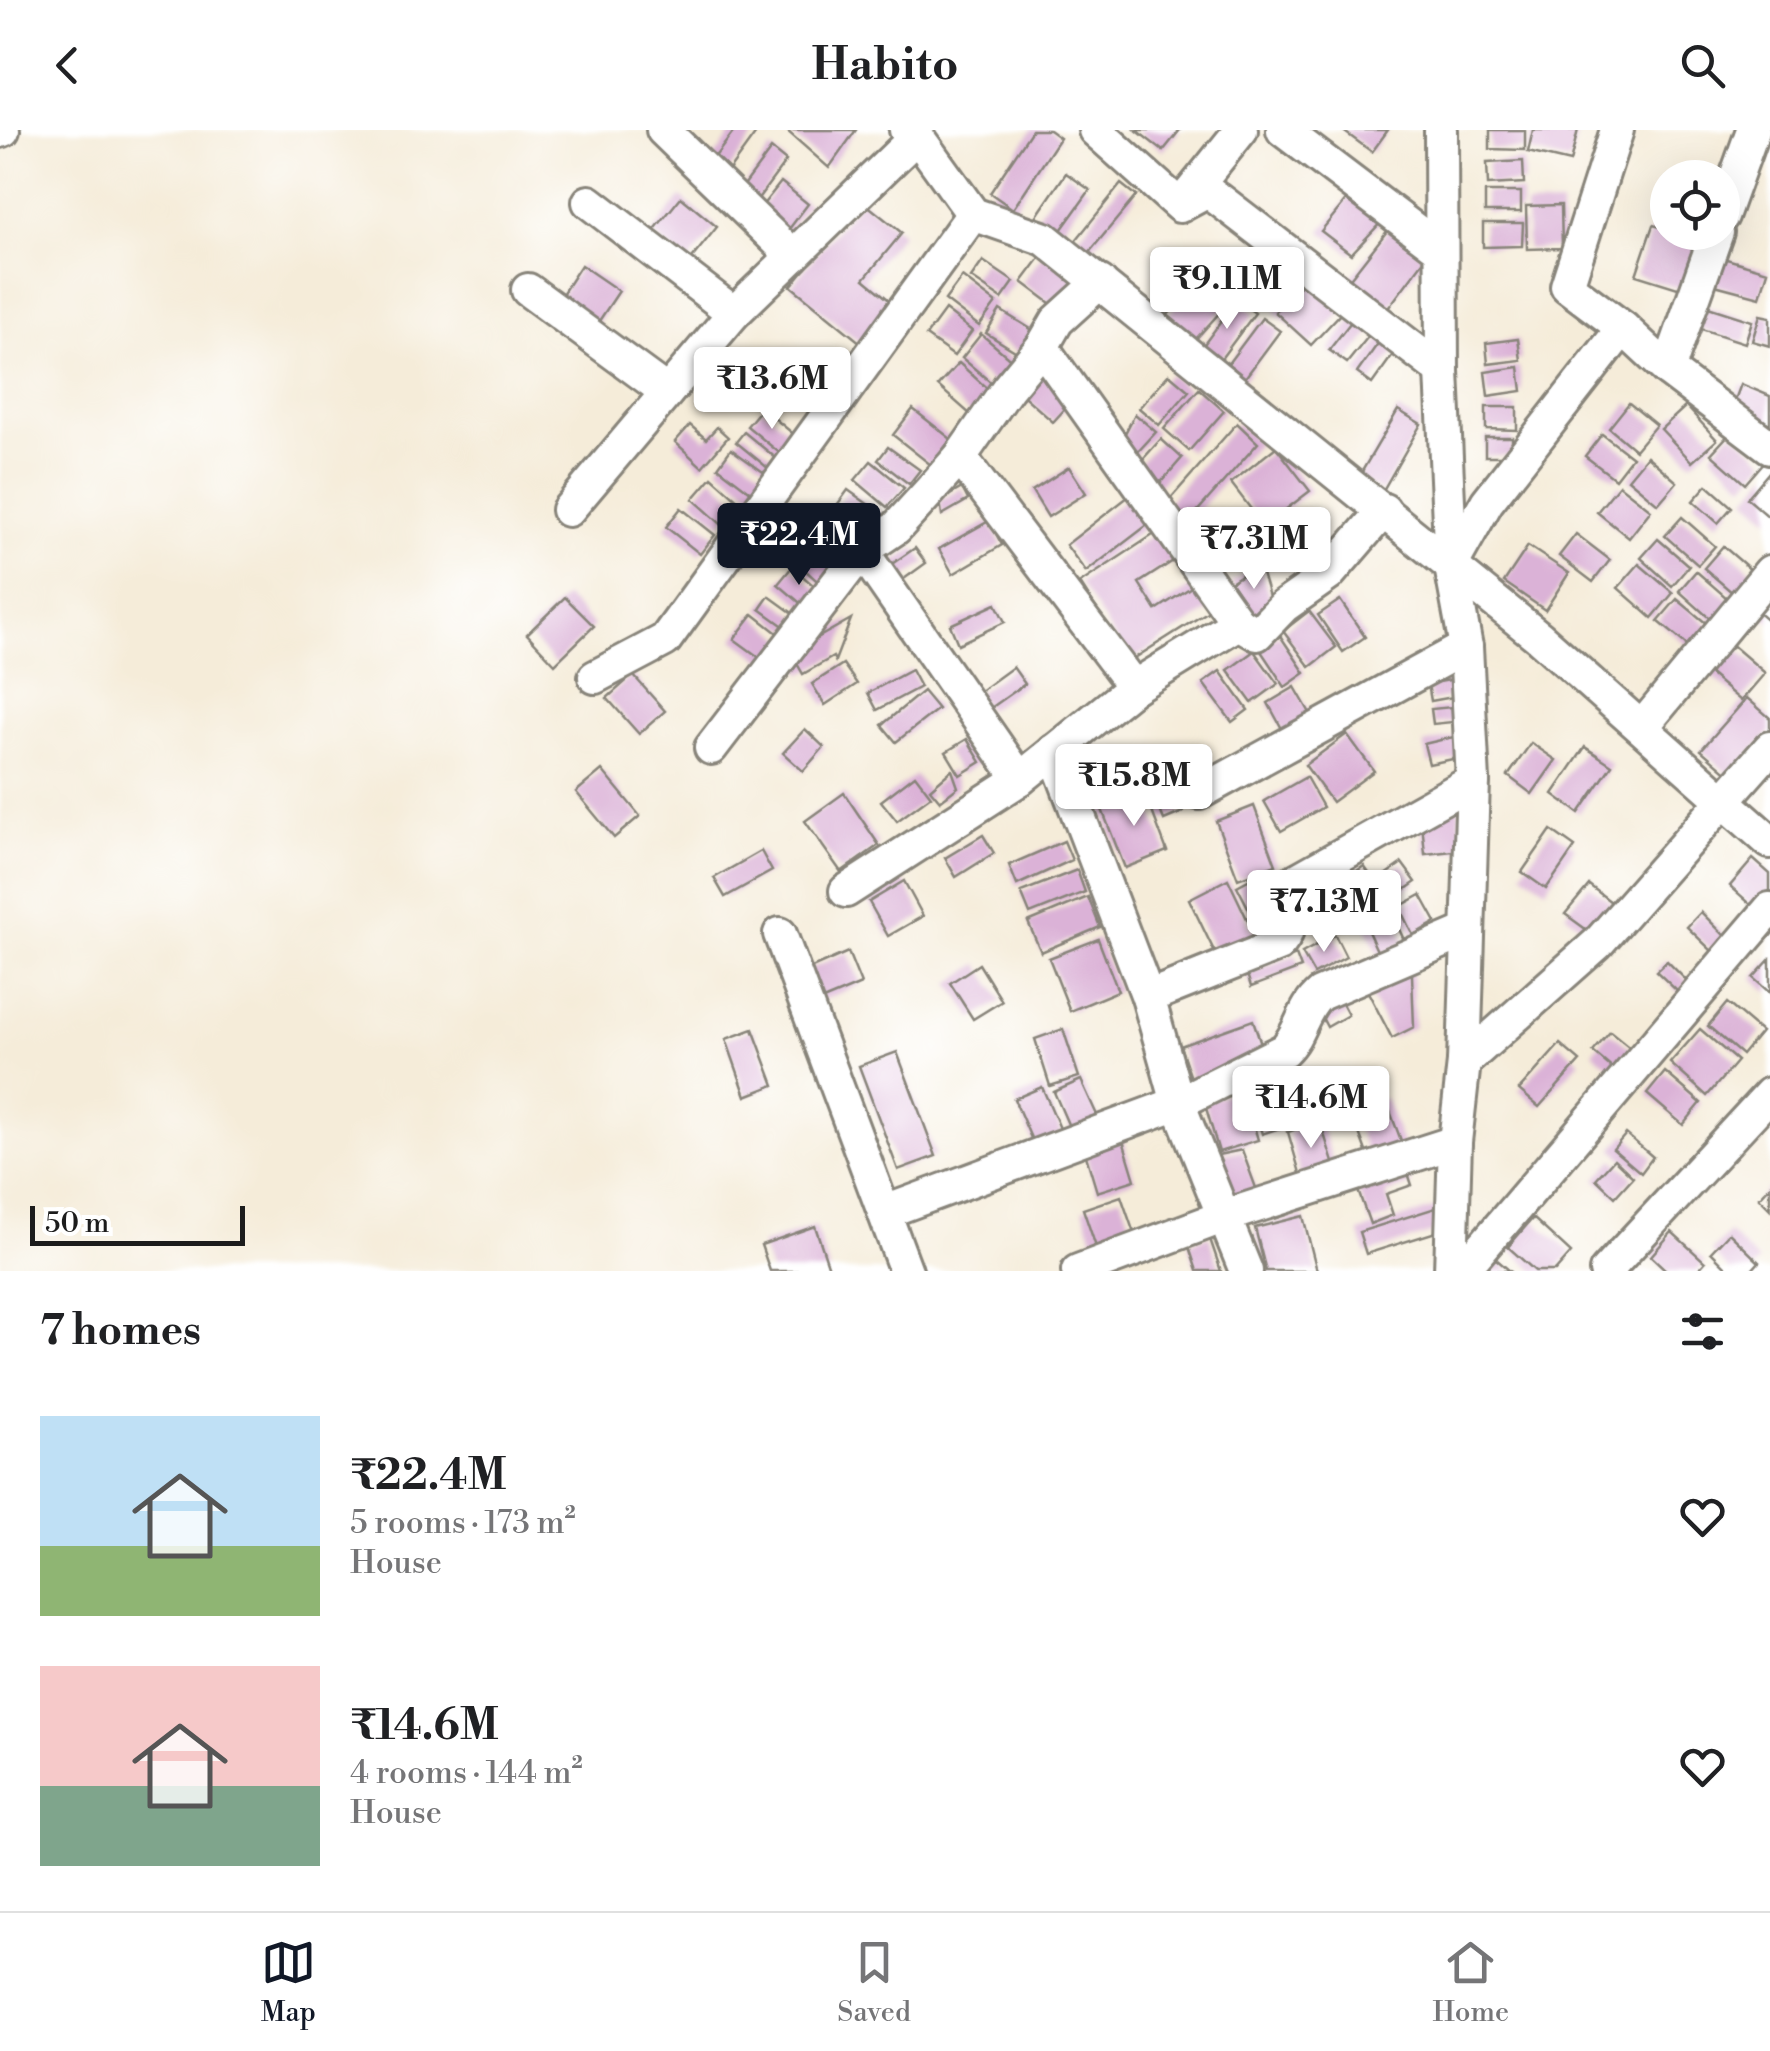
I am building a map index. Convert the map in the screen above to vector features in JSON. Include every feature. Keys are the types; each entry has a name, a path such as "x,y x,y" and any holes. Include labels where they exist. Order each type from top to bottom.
{"street":[{"path":"663,130 793,256"},
{"path":"1096,130 1180,206"},
{"path":"1180,206 1240,130"},
{"path":"1283,130 1440,249"},
{"path":"1442,130 1442,371 1451,566 1466,648 1473,780 1464,1062 1456,1142 1451,1271"},
{"path":"1617,130 1567,286 1623,328 1668,370 1770,447"},
{"path":"1740,166 1753,130"},
{"path":"568,510 734,314 911,133 973,214 1045,239 1100,282 1540,637 1770,842"},
{"path":"1180,206 1208,191 1442,371"},
{"path":"589,202 734,314"},
{"path":"595,677 664,640 973,214"},
{"path":"1668,370 1711,250"},
{"path":"711,748 862,550 896,528 960,456 1042,347 1056,320 1100,282"},
{"path":"528,290 668,392"},
{"path":"1451,566 1488,502 1623,328"},
{"path":"1042,347 1238,623 1257,634 1284,606 1328,575 1384,510"},
{"path":"960,456 1134,687"},
{"path":"862,550 1020,779"},
{"path":"1642,727 1770,572"},
{"path":"846,891 1020,779 1134,687 1238,623"},
{"path":"1199,792 1466,648"},
{"path":"1464,1062 1598,943 1770,748"},
{"path":"1054,751 1148,997 1178,1103 1246,1271"},
{"path":"1148,997 1278,944 1286,938 1289,926 1288,892 1293,882 1473,780"},
{"path":"1462,1271 1770,909"},
{"path":"886,1212 1178,1103 1284,1050 1291,1044 1313,1000 1331,988 1467,931"},
{"path":"780,934 906,1271"},
{"path":"1606,1271 1770,1094"},
{"path":"1078,1271 1225,1216 1456,1142"}],"building":[{"path":"735,130 756,133 724,177 708,166"},
{"path":"786,130 856,130 829,168"},
{"path":"1032,130 1049,130 1060,138 1013,209 990,193"},
{"path":"1136,130 1180,130 1163,151"},
{"path":"1342,130 1388,130 1372,152"},
{"path":"1490,130 1525,130 1525,150 1490,149"},
{"path":"1533,130 1578,130 1570,162 1528,152"},
{"path":"771,149 786,161 754,204 739,192"},
{"path":"1523,161 1524,183 1488,185 1487,163"},
{"path":"1066,173 1090,190 1059,233 1036,217"},
{"path":"781,182 808,204 786,233 758,211"},
{"path":"1121,184 1136,196 1087,255 1073,244"},
{"path":"1485,192 1521,192 1521,212 1485,212"},
{"path":"1352,193 1384,219 1351,254 1321,231"},
{"path":"681,197 717,227 688,263 652,233"},
{"path":"861,200 902,233 864,279 894,304 861,343 791,286"},
{"path":"1561,205 1562,248 1527,249 1526,206"},
{"path":"1483,223 1523,223 1522,246 1483,247"},
{"path":"1391,226 1425,259 1386,311 1348,281"},
{"path":"1650,234 1650,250 1698,250 1684,290 1636,275"},
{"path":"1043,254 1079,281 1058,309 1022,282"},
{"path":"1723,258 1768,271 1760,297 1715,285"},
{"path":"983,261 1014,282 1002,299 971,278"},
{"path":"581,265 619,291 595,327 557,302"},
{"path":"1212,265 1240,290 1194,341 1166,317"},
{"path":"962,277 996,303 979,326 945,300"},
{"path":"1306,279 1342,312 1311,345 1275,312"},
{"path":"1237,300 1255,313 1217,364 1199,351"},
{"path":"1705,306 1752,321 1745,343 1698,328"},
{"path":"945,310 972,331 954,356 926,336"},
{"path":"1000,310 1034,331 1020,354 986,333"},
{"path":"1357,314 1375,328 1347,363 1329,350"},
{"path":"1760,315 1770,317 1770,346 1752,341"},
{"path":"1262,318 1280,331 1239,386 1221,373"},
{"path":"981,334 1014,362 995,386 962,358"},
{"path":"1384,335 1399,346 1372,384 1357,373"},
{"path":"1518,339 1521,360 1488,364 1486,343"},
{"path":"959,363 991,392 971,415 938,386"},
{"path":"1519,367 1522,391 1488,396 1485,372"},
{"path":"1035,369 1072,401 1053,422 1017,390"},
{"path":"1169,374 1189,391 1159,425 1139,408"},
{"path":"1741,384 1770,396 1770,424 1732,408"},
{"path":"1199,389 1224,411 1189,451 1164,429"},
{"path":"1629,403 1656,425 1635,450 1609,428"},
{"path":"1686,406 1717,440 1692,462 1661,429"},
{"path":"1486,407 1517,407 1517,430 1486,429"},
{"path":"762,408 797,437 782,455 747,426"},
{"path":"913,409 951,439 931,465 893,435"},
{"path":"1398,410 1421,424 1382,492 1358,478"},
{"path":"1135,414 1156,432 1134,456 1120,443"},
{"path":"1237,423 1258,443 1186,524 1165,505"},
{"path":"690,425 706,439 717,427 728,437 702,467 675,442"},
{"path":"1732,431 1766,460 1745,484 1711,454"},
{"path":"744,432 777,459 769,469 736,442"},
{"path":"1602,434 1632,457 1615,479 1585,456"},
{"path":"1485,437 1512,437 1512,456 1485,456"},
{"path":"1161,439 1182,458 1156,488 1134,469"},
{"path":"888,447 920,470 909,484 878,460"},
{"path":"1276,447 1310,491 1264,526 1231,483"},
{"path":"731,449 766,474 752,493 718,467"},
{"path":"1647,456 1677,482 1658,504 1628,479"},
{"path":"871,461 904,488 887,507 855,480"},
{"path":"1069,467 1086,493 1048,517 1032,491"},
{"path":"1770,471 1770,518 1747,498"},
{"path":"712,477 740,502 721,524 693,499"},
{"path":"1619,485 1651,510 1629,538 1597,512"},
{"path":"1707,485 1732,507 1718,523 1693,501"},
{"path":"962,488 968,500 942,515 940,501"},
{"path":"848,490 886,517 871,539 832,512"},
{"path":"1133,493 1154,520 1086,572 1066,545"},
{"path":"681,508 715,535 700,554 666,527"},
{"path":"1682,517 1715,546 1698,565 1665,536"},
{"path":"989,521 1002,545 953,574 939,549"},
{"path":"1156,533 1173,561 1139,583 1156,610 1199,582 1215,607 1130,661 1080,583"},
{"path":"1576,534 1610,560 1593,582 1559,556"},
{"path":"1658,539 1689,566 1672,586 1641,558"},
{"path":"814,540 844,567 825,588 795,561"},
{"path":"1528,546 1569,573 1545,610 1504,582"},
{"path":"1723,546 1760,578 1741,600 1704,568"},
{"path":"915,548 926,563 897,584 886,568"},
{"path":"1259,564 1271,603 1258,624 1231,582"},
{"path":"1639,564 1673,593 1652,618 1618,588"},
{"path":"792,567 820,591 806,608 778,584"},
{"path":"1696,571 1735,605 1717,625 1679,591"},
{"path":"1770,595 1770,622 1756,610"},
{"path":"769,596 798,617 789,630 760,609"},
{"path":"565,597 594,626 555,664 527,634"},
{"path":"1677,599 1713,629 1694,651 1658,621"},
{"path":"1340,600 1365,637 1343,652 1318,615"},
{"path":"996,604 1005,622 958,644 950,625"},
{"path":"1309,611 1336,647 1310,667 1283,631"},
{"path":"753,614 785,639 767,663 734,639"},
{"path":"851,619 835,661 833,657 803,674 791,653"},
{"path":"1279,634 1305,673 1285,687 1259,648"},
{"path":"1730,643 1765,673 1741,701 1706,671"},
{"path":"1254,651 1278,684 1252,703 1228,670"},
{"path":"843,664 857,684 825,705 812,684"},
{"path":"1013,667 1025,684 988,710 976,694"},
{"path":"911,670 920,687 877,710 868,693"},
{"path":"1220,671 1248,710 1232,722 1203,683"},
{"path":"633,675 665,711 639,734 607,698"},
{"path":"1461,678 1464,695 1431,701 1428,684"},
{"path":"1295,687 1314,720 1286,736 1268,703"},
{"path":"923,691 938,709 896,742 882,725"},
{"path":"1747,698 1770,718 1770,732 1731,776 1701,750"},
{"path":"1462,706 1463,721 1433,724 1431,709"},
{"path":"805,729 824,747 803,771 783,753"},
{"path":"1347,734 1374,771 1332,802 1305,765"},
{"path":"1462,735 1467,756 1429,764 1424,744"},
{"path":"967,739 981,762 960,775 946,752"},
{"path":"1531,743 1556,760 1532,794 1508,776"},
{"path":"1585,747 1612,765 1579,813 1553,794"},
{"path":"1182,767 1191,789 1176,795 1183,812 1164,820 1148,781"},
{"path":"602,770 640,816 614,838 576,792"},
{"path":"952,770 958,787 940,801 930,789"},
{"path":"915,775 931,796 897,821 881,801"},
{"path":"1306,777 1323,807 1281,831 1264,801"},
{"path":"1144,790 1167,851 1125,868 1101,807"},
{"path":"844,793 879,845 841,872 805,821"},
{"path":"1254,806 1276,865 1238,879 1216,821"},
{"path":"1459,808 1463,850 1425,854 1421,812"},
{"path":"1551,830 1575,847 1546,889 1522,872"},
{"path":"983,835 994,853 956,877 945,858"},
{"path":"1064,841 1072,860 1017,885 1009,865"},
{"path":"761,851 772,871 725,897 714,878"},
{"path":"1753,859 1770,874 1770,894 1757,910 1730,886"},
{"path":"1402,863 1416,882 1363,919 1338,884 1364,866 1375,882"},
{"path":"1077,870 1085,892 1030,914 1021,892"},
{"path":"1267,870 1281,897 1251,913 1237,886"},
{"path":"1228,879 1257,940 1218,959 1189,899"},
{"path":"904,881 923,916 888,936 869,902"},
{"path":"1589,885 1611,902 1587,930 1565,914"},
{"path":"1421,895 1436,922 1413,935 1399,907"},
{"path":"1088,897 1100,927 1041,952 1028,922"},
{"path":"1701,912 1727,938 1713,952 1687,927"},
{"path":"1392,914 1405,942 1379,955 1366,927"},
{"path":"1335,935 1346,957 1314,974 1302,953"},
{"path":"1098,939 1118,991 1070,1011 1049,958"},
{"path":"848,952 861,984 818,1002 805,971"},
{"path":"1296,955 1301,968 1251,987 1247,974"},
{"path":"1770,959 1770,993 1753,978"},
{"path":"1667,961 1688,982 1678,992 1656,971"},
{"path":"979,964 1002,1001 973,1019 950,983"},
{"path":"1408,969 1412,975 1414,1027 1392,1038 1367,990"},
{"path":"1336,992 1348,1015 1327,1027 1315,1004"},
{"path":"1727,1003 1761,1032 1742,1055 1708,1026"},
{"path":"1253,1020 1265,1055 1192,1081 1180,1046"},
{"path":"753,1029 774,1085 746,1096 726,1039"},
{"path":"1063,1029 1079,1077 1050,1086 1035,1039"},
{"path":"1700,1029 1737,1061 1707,1096 1670,1063"},
{"path":"1610,1032 1631,1049 1614,1070 1593,1052"},
{"path":"1560,1044 1580,1061 1539,1107 1519,1090"},
{"path":"897,1052 936,1156 898,1170 859,1066"},
{"path":"1665,1072 1701,1103 1683,1125 1647,1094"},
{"path":"1273,1079 1289,1125 1262,1134 1247,1088"},
{"path":"1081,1080 1102,1126 1074,1138 1054,1092"},
{"path":"1042,1087 1062,1133 1034,1145 1014,1099"},
{"path":"1243,1089 1258,1140 1219,1152 1204,1101"},
{"path":"1385,1098 1405,1151 1371,1165 1351,1111"},
{"path":"1320,1121 1335,1169 1302,1180 1288,1132"},
{"path":"1626,1134 1653,1157 1641,1173 1613,1149"},
{"path":"1122,1137 1135,1180 1097,1192 1084,1149"},
{"path":"1242,1150 1256,1188 1234,1200 1218,1155"},
{"path":"1614,1159 1633,1177 1615,1197 1596,1179"},
{"path":"1406,1167 1412,1185 1386,1194 1393,1215 1370,1224 1356,1185"},
{"path":"1770,1186 1770,1209 1759,1198"},
{"path":"1121,1196 1136,1239 1098,1253 1083,1209"},
{"path":"1445,1205 1452,1227 1366,1254 1359,1232"},
{"path":"1303,1216 1317,1271 1266,1271 1255,1228"},
{"path":"1533,1218 1571,1253 1555,1271 1535,1271 1508,1247"},
{"path":"815,1226 830,1271 770,1271 761,1245"},
{"path":"1672,1232 1705,1262 1697,1271 1667,1271 1651,1256"},
{"path":"1729,1233 1759,1262 1751,1271 1730,1271 1711,1252"},
{"path":"1209,1236 1221,1271 1197,1271 1188,1244"},
{"path":"1488,1252 1510,1271 1472,1271"}]}
